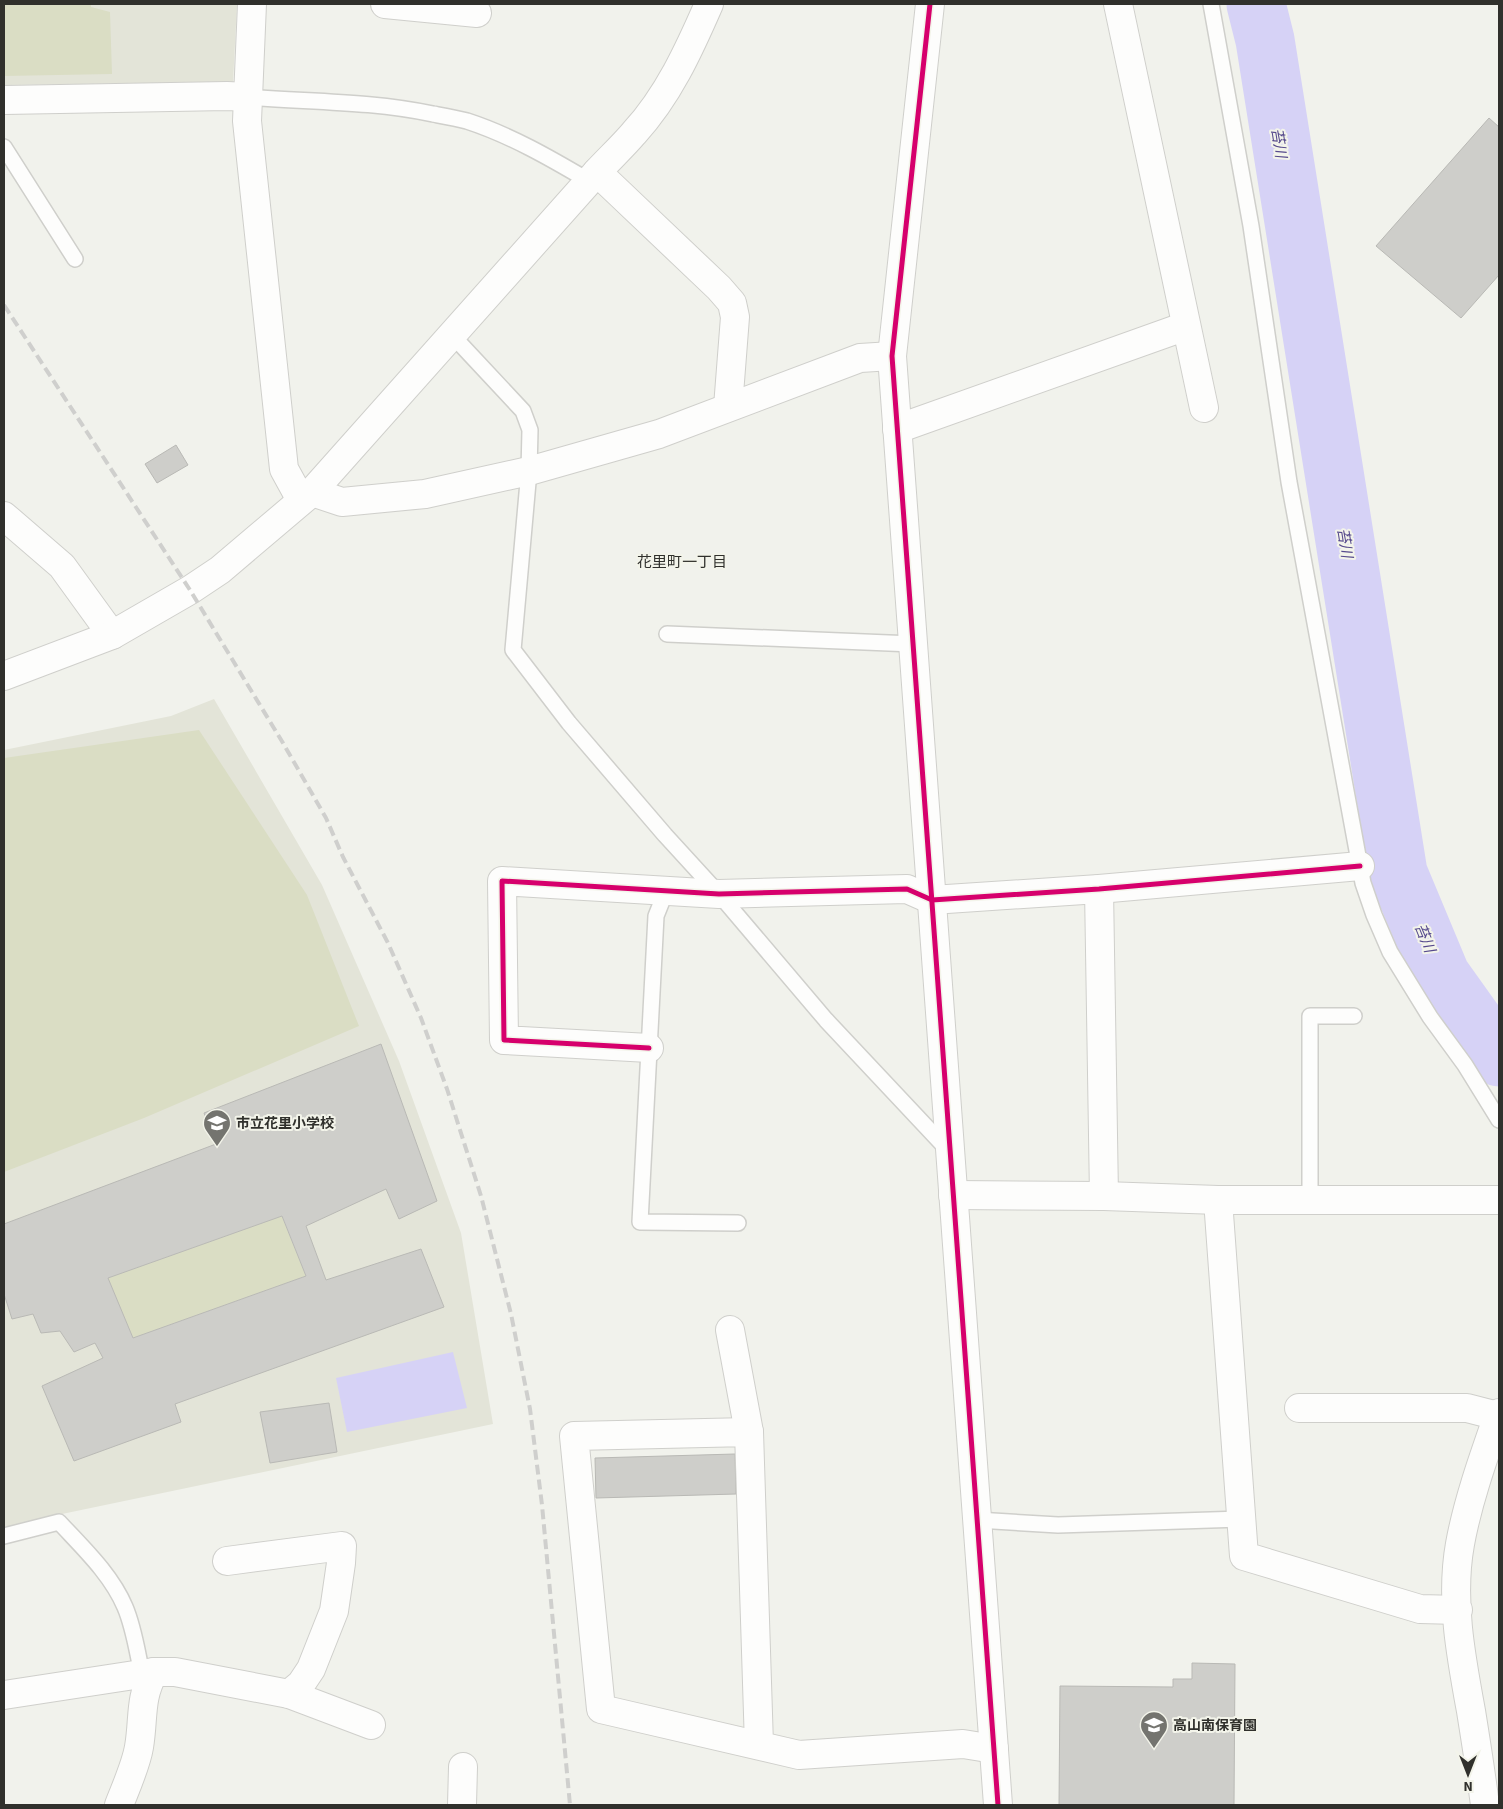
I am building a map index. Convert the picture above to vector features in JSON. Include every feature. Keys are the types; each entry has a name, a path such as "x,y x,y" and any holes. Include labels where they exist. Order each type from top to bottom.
{"street":[{"path":"252,4 247,121 284,469 306,496 342,502 425,494 529,471 659,434 860,358 892,356"},
{"path":"385,4 477,13"},
{"path":"4,676 112,635 190,590 220,570 306,496 593,176 635,132 658,102 678,69 708,4"},
{"path":"930,4 892,356 998,1805"},
{"path":"1118,4 1204,408"},
{"path":"4,100 227,96 248,98"},
{"path":"593,176 720,288 732,303 735,317 728,407"},
{"path":"898,429 1186,326"},
{"path":"4,516 62,566 112,635"},
{"path":"649,1048 504,1040 502,881 720,894 907,889 932,900 1099,889 1360,866"},
{"path":"1099,889 1104,1196"},
{"path":"953,1195 1104,1196 1218,1200 1499,1200"},
{"path":"1218,1200 1244,1556 1420,1609 1458,1610"},
{"path":"730,1330 748,1432 759,1745"},
{"path":"1299,1408 1467,1408 1499,1415 1469,1504 1460,1545 1457,1576 1461,1655 1486,1805"},
{"path":"748,1432 574,1436 601,1709 799,1755 963,1744 994,1749"},
{"path":"227,1561 342,1546 334,1611 310,1669 301,1684 289,1694"},
{"path":"4,1695 148,1673 175,1672 289,1694 371,1726"},
{"path":"120,1805 139,1748 143,1697 148,1673"},
{"path":"462,1767 462,1805"}],"lane":[{"path":"1211,4 1251,226 1289,482 1363,883 1390,952 1430,1017 1465,1065 1499,1120"},
{"path":"248,98 354,103 403,108 466,121 593,176"},
{"path":"4,147 75,259"},
{"path":"452,335 523,412 530,430 529,471 513,650 569,723 665,835 720,894 826,1020 950,1152"},
{"path":"667,634 913,644"},
{"path":"666,890 656,916 640,1222 738,1223"},
{"path":"1310,1200 1310,1016 1354,1016"},
{"path":"977,1520 1058,1525 1241,1519"},
{"path":"4,1536 59,1522 112,1583 125,1606 148,1673"}],"shaded area":[{"path":"4,4 237,4 233,82 4,85"},
{"name":"市立花里小学校","path":"214,699 322,885 399,1061 461,1233 493,1424 62,1514 4,1528 4,750 171,716"},
{"path":"453,1352 467,1408 347,1432 336,1378"}],"green space":[{"path":"4,4 91,4 91,7 110,12 112,74 4,76"},
{"path":"199,730 307,895 359,1026 144,1118 4,1172 4,758"},
{"path":"282,1216 306,1276 133,1338 108,1278"}],"building":[{"path":"1489,118 1499,127 1499,275 1461,318 1376,246"},
{"path":"176,445 188,465 157,483 145,464"},
{"path":"381,1044 437,1201 399,1219 386,1189 306,1226 326,1280 421,1249 444,1307 175,1404 181,1422 74,1461 42,1386 103,1358 95,1343 74,1352 60,1331 41,1333 33,1314 12,1319 4,1294 4,1224 216,1144 204,1113","holes":["282,1216 306,1276 133,1338 108,1278"]},
{"path":"329,1403 337,1452 270,1463 260,1412"},
{"path":"735,1454 736,1494 596,1498 595,1458"},
{"path":"1192,1663 1235,1664 1234,1805 1059,1805 1060,1686 1173,1687 1173,1679 1192,1679"}],"waterway":[{"name":"苔川","path":"1256,4 1265,40 1398,873 1441,976 1499,1057"}],"railway":[{"path":"4,305 190,590 283,743 326,818 343,857 388,943 421,1018 447,1089 481,1196 511,1314 530,1409 542,1505 570,1805"}],"cycle path":[{"path":"930,4 892,356 998,1805"},
{"path":"649,1048 504,1040 502,881 719,894 907,889 932,900 1099,889 1360,866"}],"place":[{"name":"市立花里小学校","path":"217,1147"},
{"name":"高山南保育園","path":"1154,1749"}],"district":[{"name":"花里町一丁目","path":"682,562"}]}
